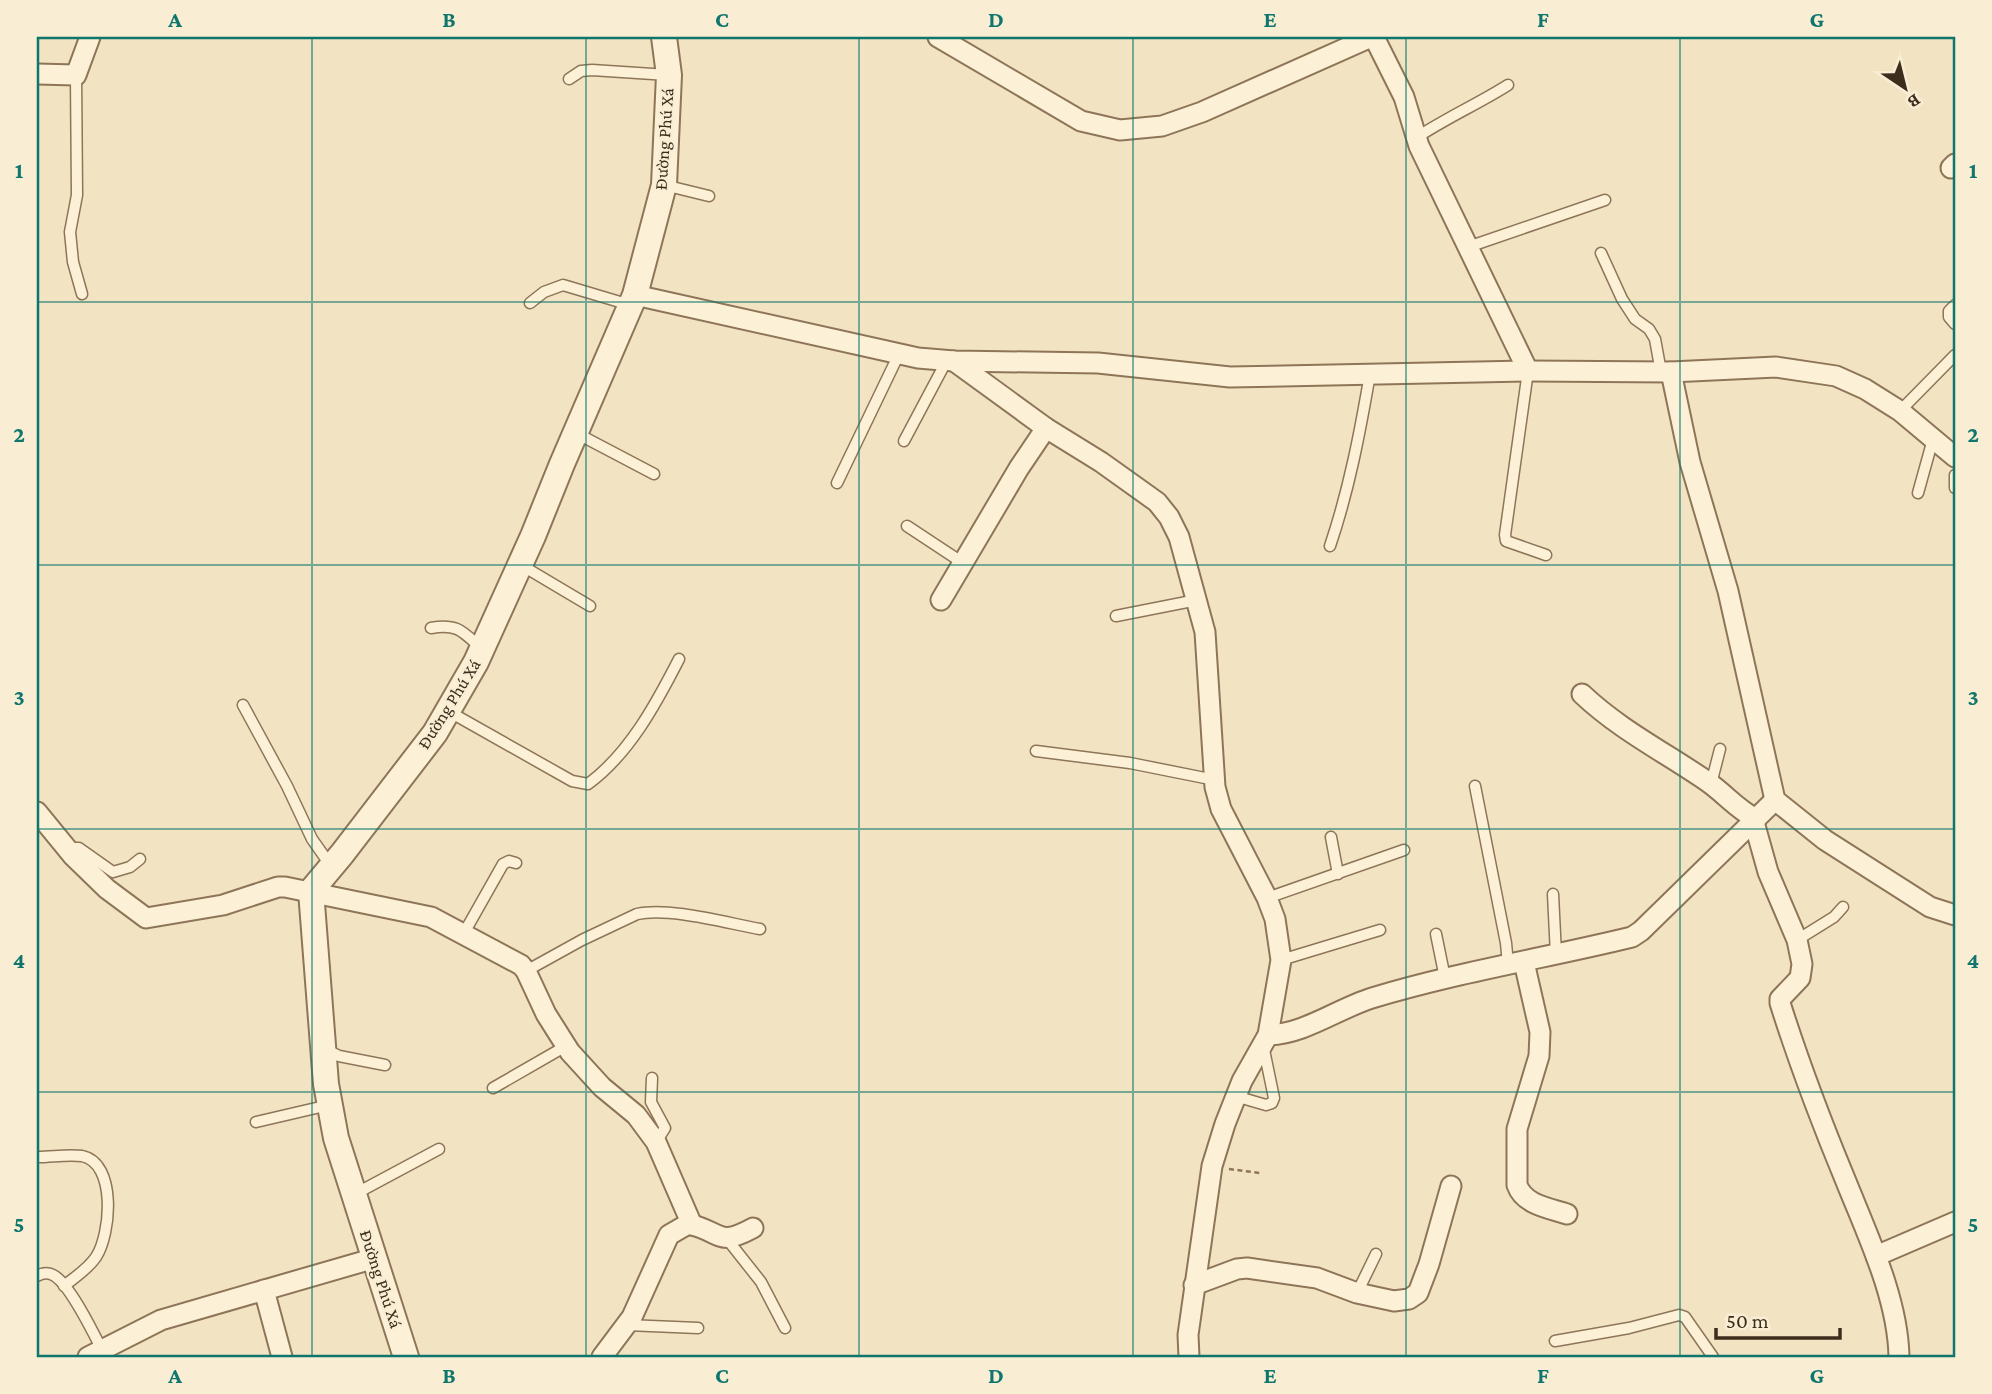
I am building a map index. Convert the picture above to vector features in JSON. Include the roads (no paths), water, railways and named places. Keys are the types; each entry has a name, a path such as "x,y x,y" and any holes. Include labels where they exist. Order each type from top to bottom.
{"street":[{"path":"37,74 76,75 90,37"},
{"name":"Đường Phú Xá","path":"406,1357 336,1138 323,1048 311,891 435,733 482,649 521,565 633,300 664,185 669,75 664,37"},
{"path":"938,37 1081,121 1120,130 1161,126 1202,112 1374,37 1404,97 1416,138 1528,371"},
{"path":"633,300 899,354 950,361 1098,363 1230,377 1528,371 1666,372 1776,367 1836,376 1866,389 1900,411 1955,457"},
{"path":"950,361 1046,428 1101,462 1157,502 1169,517 1179,537 1205,632 1215,780 1221,809 1275,919 1281,960 1265,1040 1236,1097 1212,1166 1188,1335 1189,1357"},
{"path":"1666,372 1728,591 1775,800 1825,840 1930,907 1955,915"},
{"path":"941,600 1019,468 1046,428"},
{"path":"1582,694 1604,715 1711,784 1755,820 1768,872 1797,940 1802,964 1800,978 1780,999 1780,1003 1802,1073 1876,1256 1899,1339 1899,1357"},
{"path":"1265,1040 1287,1035 1370,999 1445,978 1556,956 1632,937 1775,800"},
{"path":"37,812 66,848 107,889 146,918 223,905 278,887 311,891 432,917 521,965 566,1046 602,1087 636,1115 656,1142 692,1225"},
{"path":"1516,964 1540,1032 1539,1056 1517,1129 1517,1185 1519,1192 1528,1200 1567,1214"},
{"path":"1195,1285 1237,1269 1247,1268 1317,1278 1357,1293 1394,1300 1409,1299 1418,1293 1429,1264 1451,1186"},
{"path":"1876,1256 1955,1222"},
{"path":"605,1356 627,1325 669,1235 688,1224 727,1239 753,1228"},
{"path":"95,1353 161,1320 374,1258"},
{"path":"264,1290 282,1357"}],"lane":[{"path":"569,79 581,71 592,70 669,75"},
{"path":"76,75 77,195 70,232 73,262 82,294"},
{"path":"1416,138 1447,117 1508,85"},
{"path":"664,185 709,197"},
{"path":"1468,247 1605,200"},
{"path":"1601,253 1622,299 1635,319 1649,329 1655,339 1666,372"},
{"path":"530,303 544,292 563,285 633,300"},
{"path":"1955,305 1949,311 1949,317 1955,324"},
{"path":"837,482 899,354"},
{"path":"1900,411 1955,355"},
{"path":"904,441 950,361"},
{"path":"1528,371 1505,535 1512,545 1546,555"},
{"path":"1330,546 1359,438 1370,374"},
{"path":"575,433 654,474"},
{"path":"1918,493 1933,439"},
{"path":"1955,475 1955,488"},
{"path":"907,526 963,563"},
{"path":"521,565 590,606"},
{"path":"1116,616 1197,600"},
{"path":"431,628 446,625 458,628 482,649"},
{"path":"448,710 572,781 588,784 599,776 636,733 659,698 679,659"},
{"path":"243,705 312,839 331,867"},
{"path":"1711,784 1720,749"},
{"path":"1036,751 1108,759 1215,780"},
{"path":"1475,786 1506,943 1516,964"},
{"path":"1331,837 1338,874"},
{"path":"66,848 79,848 113,872 131,867 140,859"},
{"path":"1267,898 1404,850"},
{"path":"464,933 503,864 509,861 516,863"},
{"path":"1553,894 1556,956"},
{"path":"1797,940 1834,917 1843,907"},
{"path":"526,971 582,940 637,914 647,912 760,929"},
{"path":"1281,960 1380,930"},
{"path":"1436,934 1445,978"},
{"path":"1236,1097 1272,1103 1274,1098 1265,1040"},
{"path":"494,1088 566,1046"},
{"path":"323,1048 339,1055 385,1065"},
{"path":"652,1079 651,1102 665,1128 656,1142"},
{"path":"256,1122 330,1105"},
{"path":"354,1194 439,1149"},
{"path":"38,1157 82,1156 94,1162 101,1170 105,1186 107,1233 97,1256 64,1286"},
{"path":"727,1239 761,1283 785,1328"},
{"path":"1357,1293 1376,1254"},
{"path":"37,1276 42,1273 53,1275 64,1286 95,1353"},
{"path":"1555,1341 1629,1328 1679,1315 1685,1317 1713,1357"},
{"path":"627,1325 698,1328"}]}
